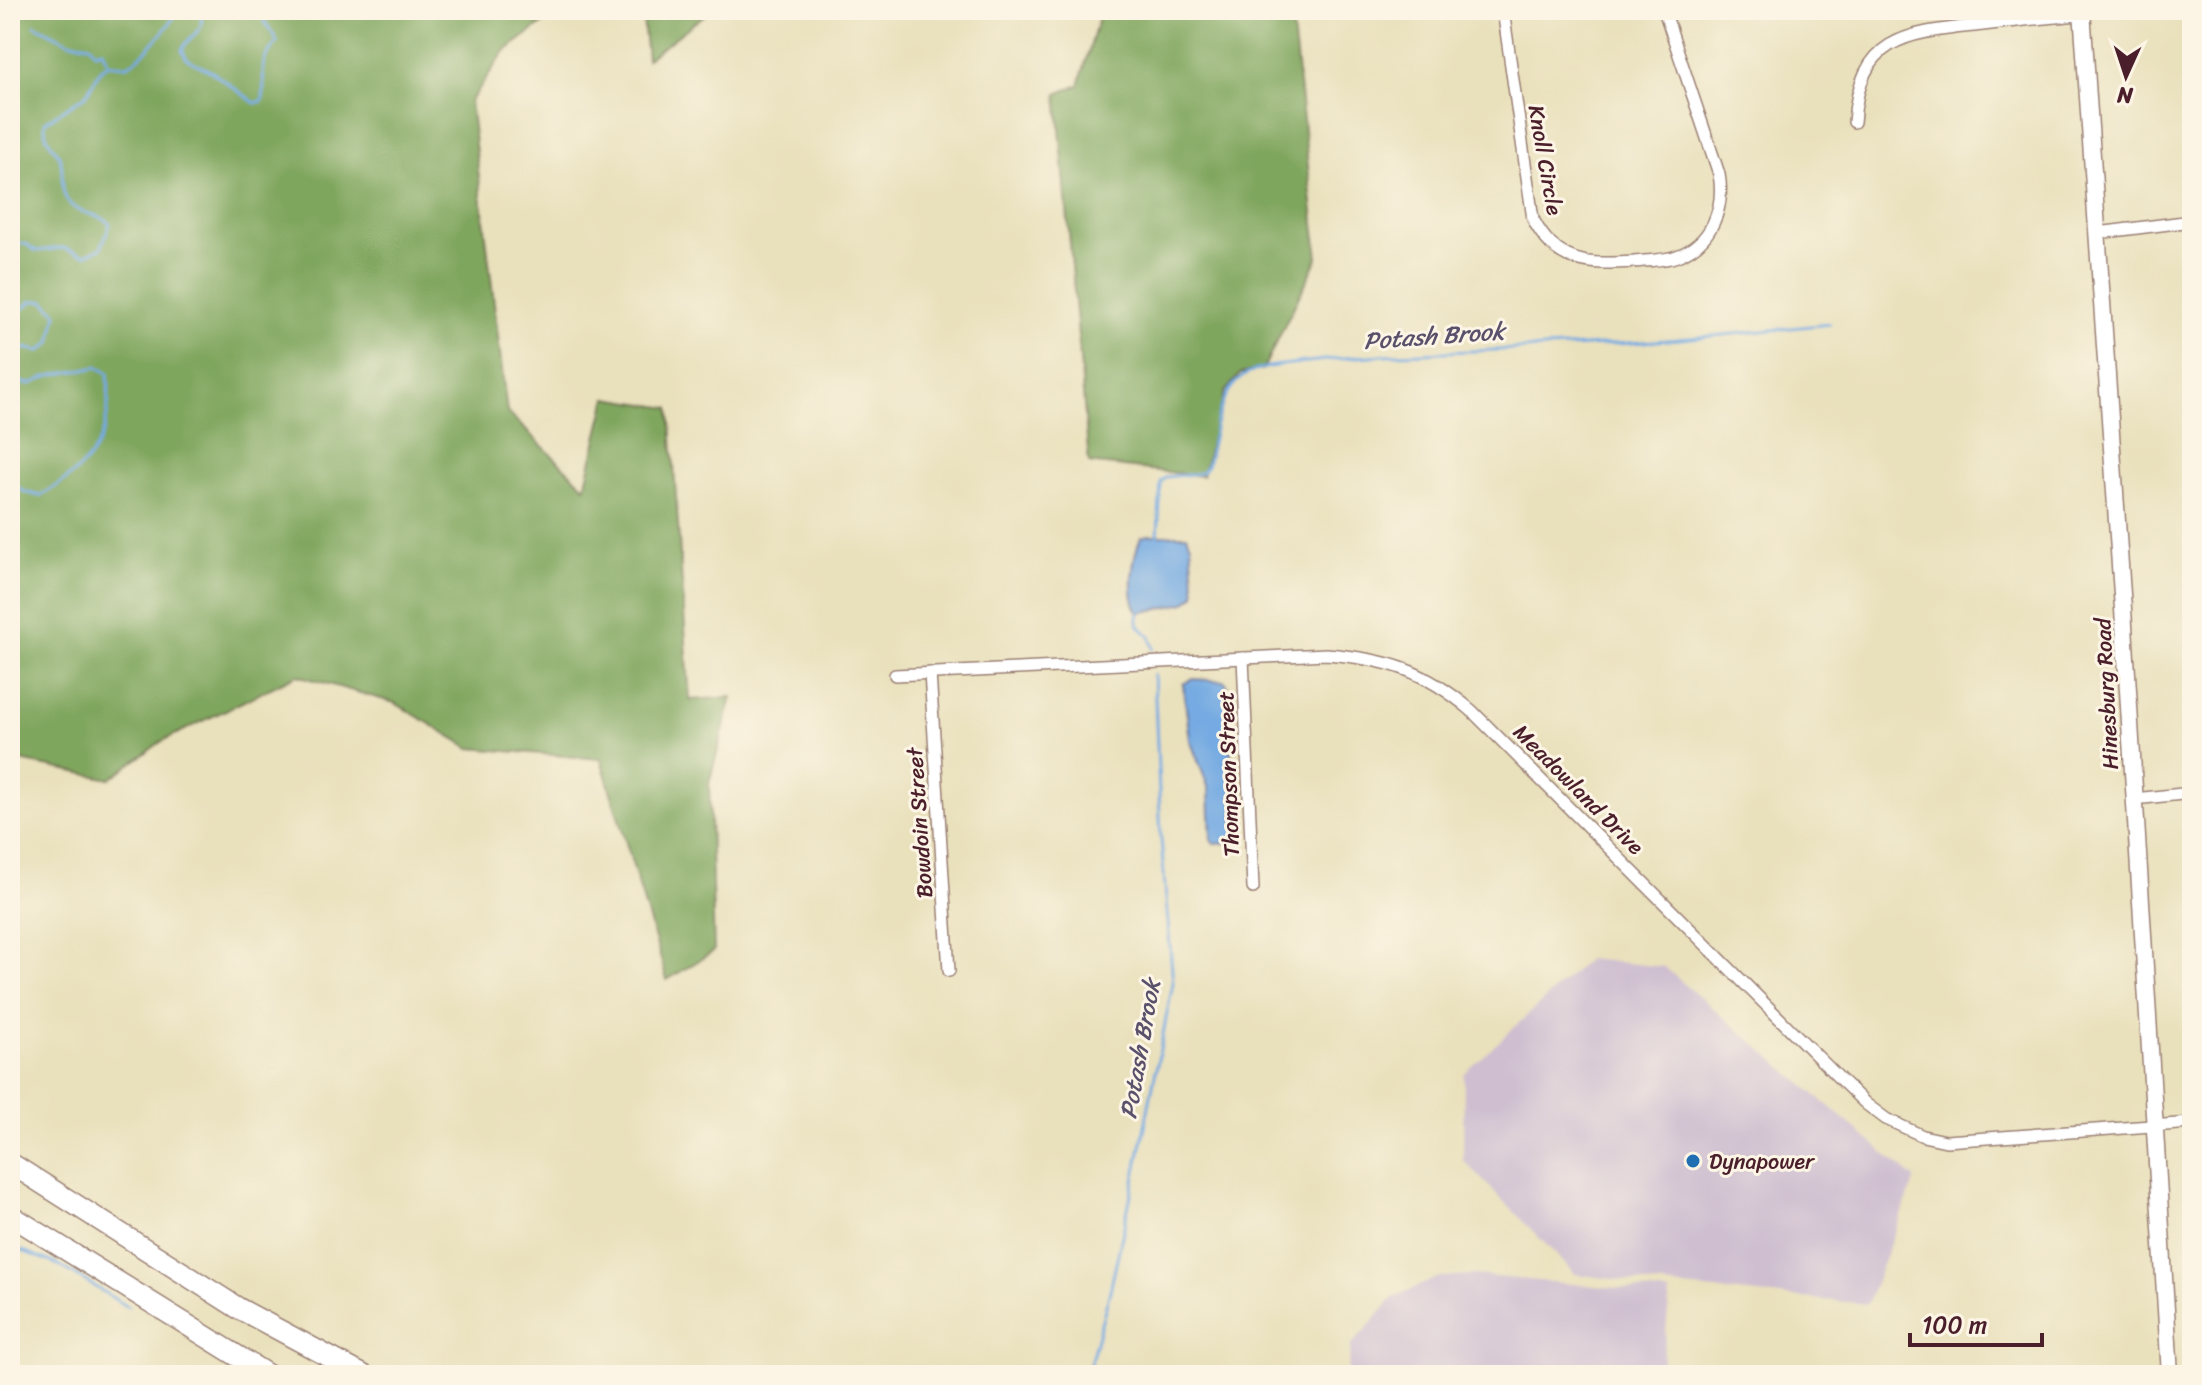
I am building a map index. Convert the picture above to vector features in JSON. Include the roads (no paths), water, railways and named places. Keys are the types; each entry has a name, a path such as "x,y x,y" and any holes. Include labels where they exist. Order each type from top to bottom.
{"highway":[{"path":"10,1163 238,1308 363,1375"},
{"path":"10,1215 268,1375"}],"main road":[{"name":"Hinesburg Road","path":"2082,12 2170,1375"}],"street":[{"name":"Knoll Circle","path":"1503,10 1533,219 1544,238 1560,252 1578,261 1598,264 1676,257 1704,237 1718,212 1721,197 1719,174 1664,10"},
{"path":"1854,122 1857,96 1865,72 1894,41 1908,35 1952,28 2082,12"},
{"path":"2098,233 2192,221"},
{"name":"Meadowland Drive","path":"895,675 1326,654 1364,657 1410,669 1452,693 1502,740 1876,1112 1908,1130 1946,1141 2192,1123"},
{"name":"Thompson Street","path":"1243,658 1253,888"},
{"name":"Bowdoin Street","path":"930,673 949,971"},
{"path":"2134,799 2192,793"}],"water":[{"path":"1187,535 1191,545 1195,595 1185,603 1139,613 1133,597 1133,565 1141,537"},
{"path":"1192,679 1225,681 1227,687 1235,831 1233,843 1214,844 1211,840 1209,789 1190,740 1183,684"}],"waterway":[{"path":"10,253 18,243 36,251 63,248 85,255 101,248 110,224 80,211 67,200 61,162 47,137 45,122 86,95 101,69 109,64 129,64 142,55 179,10"},
{"path":"200,10 201,24 182,50 187,59 212,72 255,103 262,101 264,64 277,42 260,10"},
{"path":"35,25 69,42 89,44 95,52 102,50 108,63"},
{"path":"10,318 32,301 44,301 57,313 51,343 40,351 23,348 14,354 12,364 19,381 31,384 52,375 97,367 108,373 109,396 103,432 87,460 75,472 40,496 25,492 10,482"},
{"name":"Potash Brook","path":"1158,535 1161,482 1166,477 1201,473 1207,465 1218,417 1227,394 1242,377 1257,370 1367,356 1616,344 1830,324"},
{"path":"10,562 16,581 10,600"},
{"name":"Potash Brook","path":"1139,613 1138,624 1150,636 1153,649"},
{"name":"Potash Brook","path":"1087,1375 1110,1291 1173,983 1161,839 1154,675"},
{"path":"10,1246 59,1265 128,1307"}],"place":[{"name":"Dynapower","path":"1693,1161"}]}
